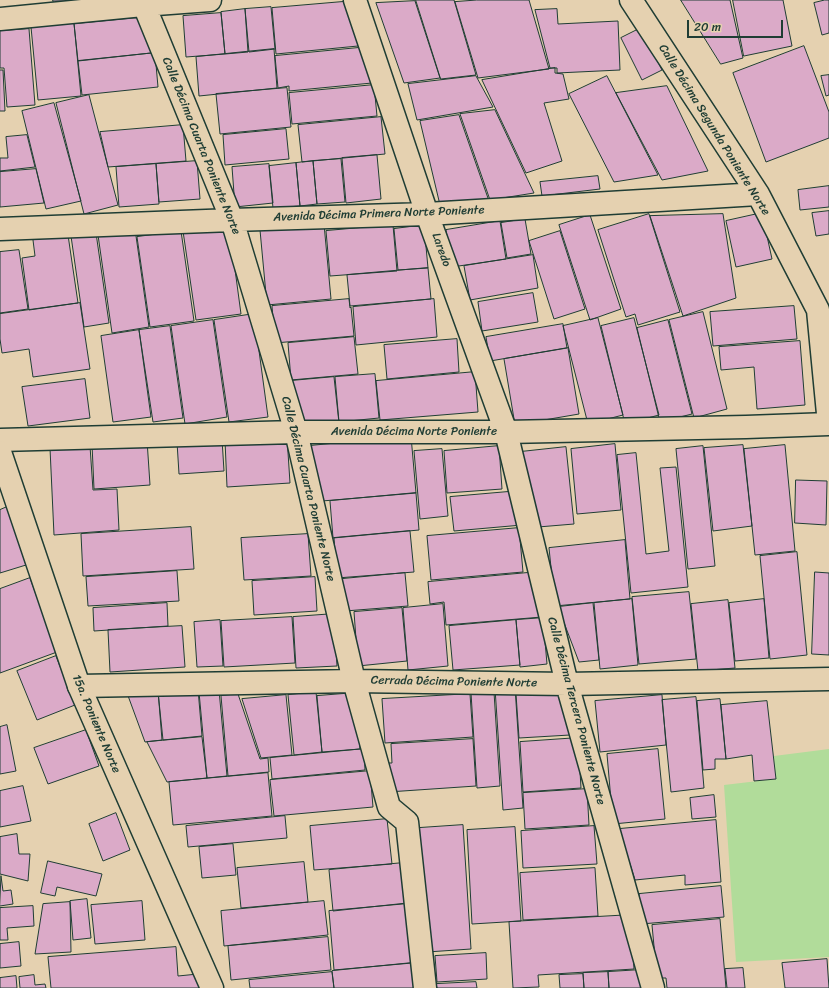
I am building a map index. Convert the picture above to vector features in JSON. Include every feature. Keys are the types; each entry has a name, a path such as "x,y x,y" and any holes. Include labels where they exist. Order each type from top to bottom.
{"street":[{"path":"0,18 143,2 210,0"},
{"name":"Laredo","path":"355,0 427,214 506,432"},
{"name":"Calle Décima Segunda Poniente Norte","path":"631,0 758,194 818,310 829,424"},
{"name":"Calle Décima Cuarta Poniente Norte","path":"143,2 232,220 296,432 354,681 389,807 406,822 425,988"},
{"name":"Avenida Décima Primera Norte Poniente","path":"0,229 427,214 758,194"},
{"name":"Avenida Décima Norte Poniente","path":"0,440 296,432 506,432 829,424"},
{"name":"Calle Décima Tercera Poniente Norte","path":"506,432 567,684 653,988"},
{"name":"15a. Poniente Norte","path":"0,452 79,686 212,988"},
{"name":"Cerrada Décima Poniente Norte","path":"79,686 354,681 567,684 829,679"}],"green space":[{"path":"829,749 829,957 736,962 724,785 775,779 774,756"}],"building":[{"path":"53,0 113,0 55,6"},
{"path":"416,0 454,0 476,75 441,79"},
{"path":"477,0 529,0 549,69 478,78 455,2"},
{"path":"681,0 730,0 743,58 721,64"},
{"path":"733,0 783,0 792,46 744,56"},
{"path":"829,0 829,33 822,35 814,3"},
{"path":"354,1 358,46 276,54 272,8"},
{"path":"415,1 440,78 404,83 376,3"},
{"path":"271,7 275,49 249,52 245,9"},
{"path":"245,9 248,52 225,54 221,12"},
{"path":"557,9 558,24 618,21 620,70 557,73 557,68 550,68 535,10"},
{"path":"221,13 225,54 186,57 183,16"},
{"path":"147,17 151,53 78,61 74,24"},
{"path":"74,23 81,96 38,100 31,27"},
{"path":"641,28 662,70 642,80 621,38"},
{"path":"29,29 35,105 7,107 4,68 0,68 0,31"},
{"path":"804,46 829,112 829,138 766,162 733,73"},
{"path":"368,47 372,83 289,91 289,86 278,88 275,56"},
{"path":"274,49 277,88 199,96 196,57"},
{"path":"155,53 158,87 82,95 78,61"},
{"path":"555,68 555,73 563,74 569,99 544,103 562,161 526,173 482,80"},
{"path":"0,70 3,70 5,111 0,111"},
{"path":"829,75 829,95 826,96 821,76"},
{"path":"476,76 493,107 417,120 408,84"},
{"path":"607,76 658,175 614,182 569,94"},
{"path":"374,85 377,116 292,124 289,93"},
{"path":"667,86 708,171 662,180 616,93"},
{"path":"287,88 291,127 220,134 216,94"},
{"path":"89,95 118,205 84,214 56,103"},
{"path":"54,103 81,201 46,209 22,111"},
{"path":"495,110 534,193 490,200 460,114"},
{"path":"459,115 489,201 440,205 420,121"},
{"path":"381,117 385,154 302,162 298,125"},
{"path":"183,125 186,161 108,167 100,132"},
{"path":"286,129 289,159 225,165 223,135"},
{"path":"27,135 35,167 0,171 0,158 8,158 6,137"},
{"path":"377,155 381,199 346,203 342,158"},
{"path":"341,159 345,202 317,204 313,161"},
{"path":"197,161 200,199 159,202 156,164"},
{"path":"313,161 317,204 300,206 296,163"},
{"path":"296,163 300,206 273,208 269,166"},
{"path":"156,164 159,204 119,207 116,167"},
{"path":"269,164 273,203 235,207 232,167"},
{"path":"36,169 44,203 0,207 0,172"},
{"path":"598,176 600,189 542,196 540,182"},
{"path":"829,186 829,207 800,210 798,190"},
{"path":"829,211 829,234 816,236 812,213"},
{"path":"762,213 772,259 736,267 726,221"},
{"path":"649,214 680,312 638,325 635,314 626,317 598,230"},
{"path":"723,214 736,298 683,316 650,216"},
{"path":"590,215 621,309 590,320 559,225"},
{"path":"525,219 531,254 507,258 501,223"},
{"path":"500,221 506,259 452,267 446,230"},
{"path":"324,224 331,299 267,305 260,230"},
{"path":"229,225 241,314 196,320 183,231"},
{"path":"393,225 397,271 330,276 326,231"},
{"path":"424,225 428,268 398,270 394,229"},
{"path":"135,229 149,327 112,333 98,235"},
{"path":"181,231 194,321 150,327 137,237"},
{"path":"560,231 585,309 554,319 529,241"},
{"path":"96,233 109,323 84,327 71,236"},
{"path":"68,235 78,303 29,310 22,258 35,256 33,240"},
{"path":"19,250 28,309 0,313 0,252"},
{"path":"533,255 538,288 470,300 464,266"},
{"path":"428,268 431,299 350,306 347,275"},
{"path":"533,293 538,322 482,331 478,302"},
{"path":"349,299 354,336 275,343 272,306"},
{"path":"434,299 437,337 356,345 353,307"},
{"path":"80,303 90,369 33,377 29,349 2,353 0,339 0,314"},
{"path":"794,306 797,339 713,346 710,312"},
{"path":"703,312 727,409 694,418 669,320"},
{"path":"254,314 268,417 229,422 214,320"},
{"path":"598,318 623,415 588,424 563,326"},
{"path":"634,318 659,415 625,424 601,326"},
{"path":"213,320 227,417 185,424 171,326"},
{"path":"668,320 692,414 660,422 637,328"},
{"path":"563,324 567,348 490,361 486,337"},
{"path":"170,326 183,418 153,422 139,330"},
{"path":"139,330 151,417 113,422 101,336"},
{"path":"354,337 358,374 291,380 288,343"},
{"path":"457,339 459,372 387,379 384,345"},
{"path":"800,341 805,405 757,409 754,367 721,370 719,347"},
{"path":"568,348 579,414 515,425 504,359"},
{"path":"475,372 478,412 380,420 376,381"},
{"path":"375,374 379,418 339,422 335,377"},
{"path":"334,377 339,423 294,427 290,381"},
{"path":"85,379 90,418 28,426 22,387"},
{"path":"411,436 416,493 322,501 309,446"},
{"path":"287,437 290,483 227,487 225,440"},
{"path":"222,439 224,471 179,474 177,442"},
{"path":"147,440 150,485 94,489 92,444"},
{"path":"615,444 621,510 577,514 571,449"},
{"path":"743,445 752,526 713,531 704,448"},
{"path":"785,445 795,551 755,555 744,449"},
{"path":"90,446 93,490 117,489 119,530 54,535 50,448"},
{"path":"499,446 502,489 447,493 444,451"},
{"path":"703,446 715,566 688,569 676,449"},
{"path":"566,447 574,524 538,527 520,452"},
{"path":"442,449 448,516 420,519 414,451"},
{"path":"636,453 646,554 669,551 660,468 676,467 688,587 631,593 617,455"},
{"path":"796,480 827,481 826,525 795,523"},
{"path":"519,491 522,525 454,531 450,497"},
{"path":"416,493 419,530 333,538 330,501"},
{"path":"7,507 26,565 0,573 0,510"},
{"path":"191,527 194,569 83,576 81,534"},
{"path":"519,528 523,572 431,580 427,536"},
{"path":"410,531 414,572 337,578 334,538"},
{"path":"308,534 311,576 244,580 241,538"},
{"path":"625,540 630,599 555,606 549,548"},
{"path":"797,552 807,655 770,659 760,556"},
{"path":"177,571 179,601 88,606 86,577"},
{"path":"538,572 542,617 446,625 444,602 430,604 428,582"},
{"path":"815,572 829,573 829,655 812,654"},
{"path":"405,573 408,606 345,611 342,579"},
{"path":"315,577 317,611 254,615 252,581"},
{"path":"30,578 57,652 0,673 0,589"},
{"path":"689,592 696,659 639,664 632,597"},
{"path":"632,599 638,665 600,669 594,603"},
{"path":"764,599 769,658 735,661 729,603"},
{"path":"728,600 735,668 698,671 691,604"},
{"path":"167,603 168,626 94,631 93,608"},
{"path":"593,603 599,660 579,662 558,607"},
{"path":"443,604 448,666 408,670 403,608"},
{"path":"402,608 407,661 358,666 354,612"},
{"path":"334,614 337,666 296,668 293,617"},
{"path":"292,617 295,663 224,667 221,621"},
{"path":"543,618 547,664 520,667 516,620"},
{"path":"220,620 223,666 197,667 194,622"},
{"path":"516,620 520,665 453,670 449,626"},
{"path":"182,626 185,667 110,672 108,630"},
{"path":"56,656 75,705 37,720 17,671"},
{"path":"515,687 523,808 503,810 495,688"},
{"path":"198,689 202,736 163,740 158,692"},
{"path":"158,690 162,740 145,742 127,693"},
{"path":"219,690 227,776 207,778 199,692"},
{"path":"568,691 570,735 519,738 516,694"},
{"path":"316,692 322,752 294,755 288,695"},
{"path":"494,692 500,786 477,788 471,693"},
{"path":"355,693 360,749 322,752 317,696"},
{"path":"238,694 260,759 268,758 269,772 228,776 221,696"},
{"path":"470,694 473,737 385,743 382,699"},
{"path":"286,695 292,755 261,758 242,699"},
{"path":"662,695 666,745 600,752 595,701"},
{"path":"696,697 704,788 671,792 662,700"},
{"path":"720,699 726,759 715,759 715,769 703,770 697,701"},
{"path":"767,701 776,779 754,781 752,755 726,759 721,705"},
{"path":"7,725 16,771 0,774 0,727"},
{"path":"86,730 99,766 48,784 34,748"},
{"path":"202,737 207,778 167,782 147,742"},
{"path":"578,738 581,788 523,792 520,742"},
{"path":"473,739 476,786 388,792 386,763 392,763 391,744"},
{"path":"364,749 365,770 272,779 270,758"},
{"path":"658,749 665,819 613,824 607,754"},
{"path":"370,771 373,807 274,816 270,780"},
{"path":"268,773 272,816 173,825 169,782"},
{"path":"23,786 31,821 0,827 0,791"},
{"path":"587,789 589,825 525,829 523,793"},
{"path":"714,795 716,817 692,819 690,798"},
{"path":"116,813 130,850 103,861 89,824"},
{"path":"285,816 287,838 188,847 186,826"},
{"path":"387,819 392,864 314,870 310,826"},
{"path":"716,820 721,882 685,885 685,875 635,880 619,829"},
{"path":"463,825 471,949 427,952 419,828"},
{"path":"594,826 597,864 523,868 521,831"},
{"path":"515,827 521,921 472,924 467,830"},
{"path":"17,834 19,854 30,854 28,881 0,874 0,837"},
{"path":"233,844 236,875 202,878 199,847"},
{"path":"48,861 102,874 96,896 57,887 55,896 41,893"},
{"path":"304,862 308,902 241,908 237,868"},
{"path":"403,863 407,903 333,911 329,870"},
{"path":"595,868 598,916 523,920 520,873"},
{"path":"1,876 3,891 11,890 13,904 0,906"},
{"path":"721,886 724,917 641,924 639,894"},
{"path":"87,899 91,938 73,940 70,901"},
{"path":"142,901 145,940 95,944 91,905"},
{"path":"324,901 328,935 224,946 221,911"},
{"path":"70,902 71,952 35,954 43,904"},
{"path":"407,904 412,963 334,970 329,911"},
{"path":"33,906 34,926 7,928 8,940 0,940 0,908"},
{"path":"631,915 634,969 538,975 539,987 513,988 509,922"},
{"path":"720,919 726,988 667,988 666,978 657,978 652,925"},
{"path":"328,937 331,970 231,980 228,946"},
{"path":"19,942 21,966 0,968 0,944"},
{"path":"176,947 178,976 198,974 199,988 51,988 48,957"},
{"path":"486,953 487,979 437,982 435,956"},
{"path":"827,959 829,988 785,988 782,963"},
{"path":"412,963 415,988 334,988 332,971"},
{"path":"743,968 745,988 727,988 725,969"},
{"path":"640,970 645,988 609,988 608,972"},
{"path":"332,972 334,988 250,988 249,980"},
{"path":"608,972 609,988 584,988 583,973"},
{"path":"583,974 584,988 560,988 559,975"},
{"path":"34,975 35,985 45,984 46,988 20,988 19,977"},
{"path":"16,976 17,988 0,988 0,978"},
{"path":"476,982 477,988 437,988 436,984"}]}
